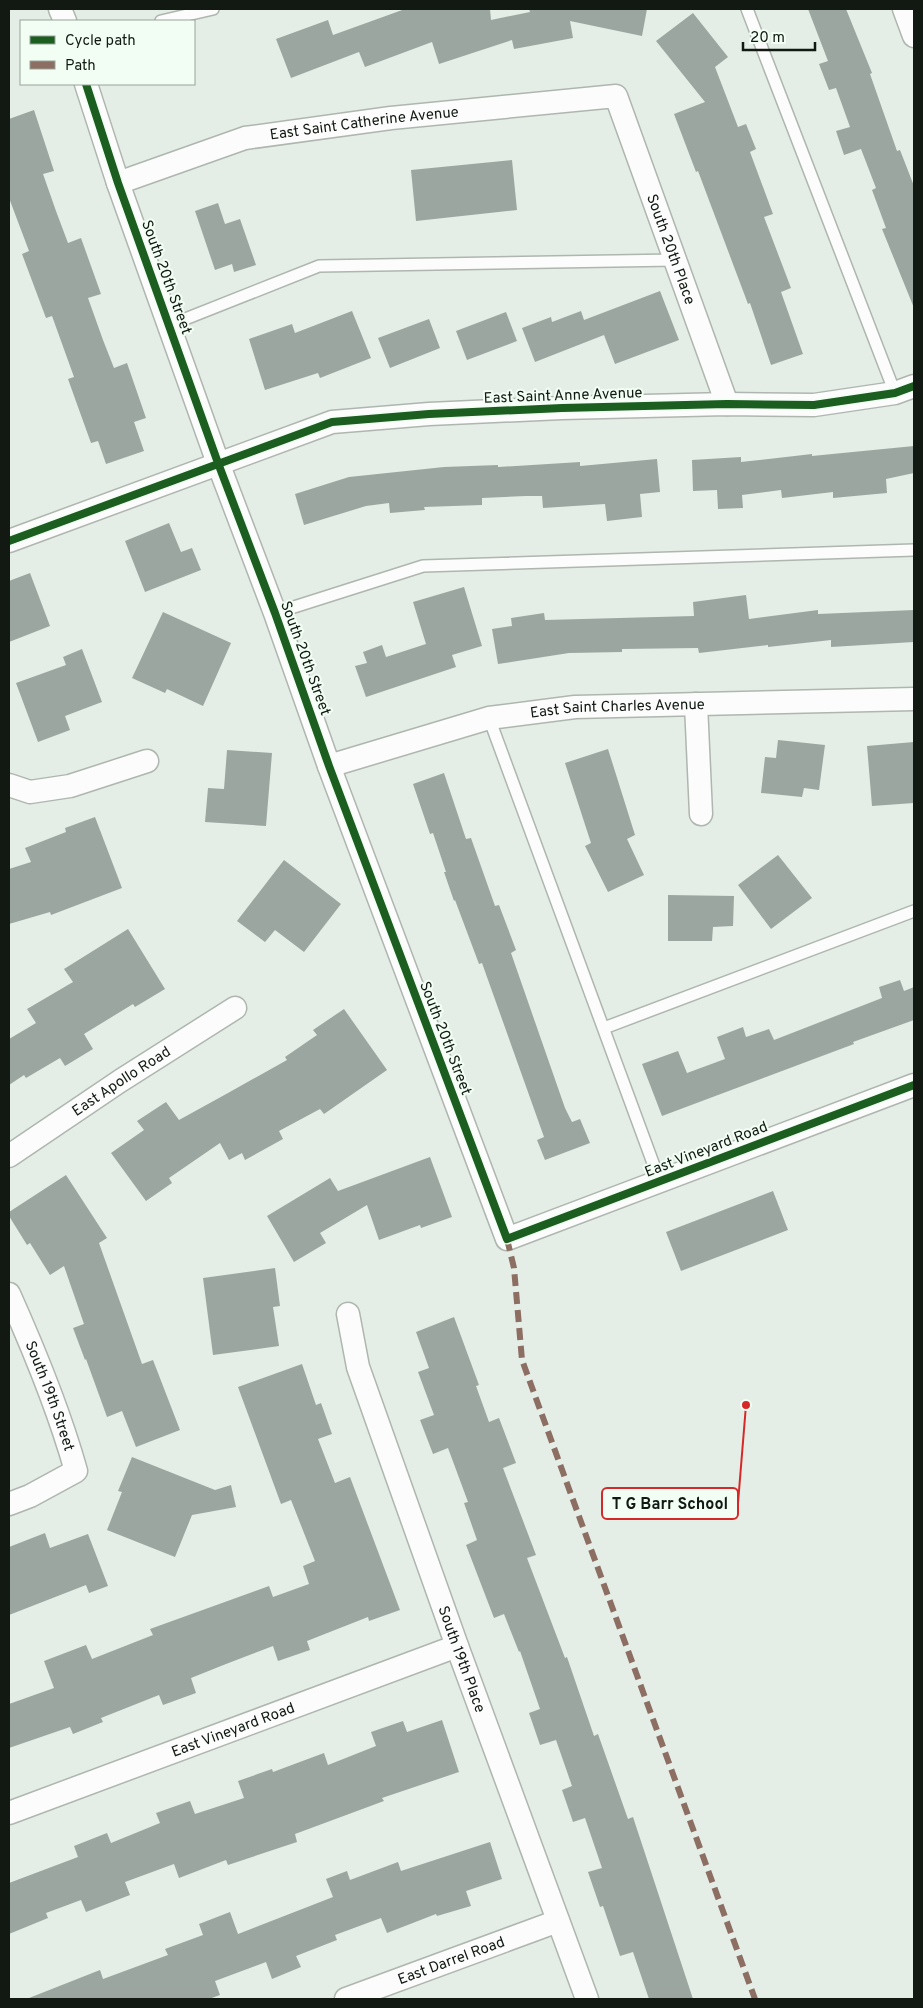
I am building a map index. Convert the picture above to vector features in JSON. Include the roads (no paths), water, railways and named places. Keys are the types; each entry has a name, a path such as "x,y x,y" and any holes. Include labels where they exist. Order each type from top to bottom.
{"street":[{"path":"904,9 914,36"},
{"name":"South 20th Street","path":"86,85 118,183 218,463 275,612 329,766 506,1239"},
{"name":"East Saint Catherine Avenue","path":"118,183 245,138 391,118 616,96"},
{"name":"South 20th Place","path":"616,96 727,404"},
{"name":"East Saint Anne Avenue","path":"218,463 332,422 438,414 727,404 814,405 905,390"},
{"path":"9,541 218,463"},
{"name":"East Saint Charles Avenue","path":"329,766 489,718 575,707 914,699"},
{"path":"696,704 701,814"},
{"path":"9,785 30,792 70,786 146,761"},
{"name":"East Apollo Road","path":"9,1156 120,1081 235,1008"},
{"name":"East Vineyard Road","path":"506,1239 914,1085"},
{"name":"South 19th Street","path":"9,1294 41,1367 66,1435 76,1471 30,1496 9,1504"},
{"name":"South 19th Place","path":"348,1314 358,1367 457,1646 587,1999"},
{"name":"East Vineyard Road","path":"9,1813 457,1646"},
{"name":"East Darrel Road","path":"346,1999 558,1921"}],"lane":[{"path":"165,20 213,9"},
{"path":"747,9 905,390"},
{"path":"170,325 319,266 675,260"},
{"path":"275,612 423,566 914,550"},
{"path":"489,718 660,1182"},
{"path":"604,1028 914,911"}],"place":[{"name":"T G Barr School","path":"746,1405"}]}
